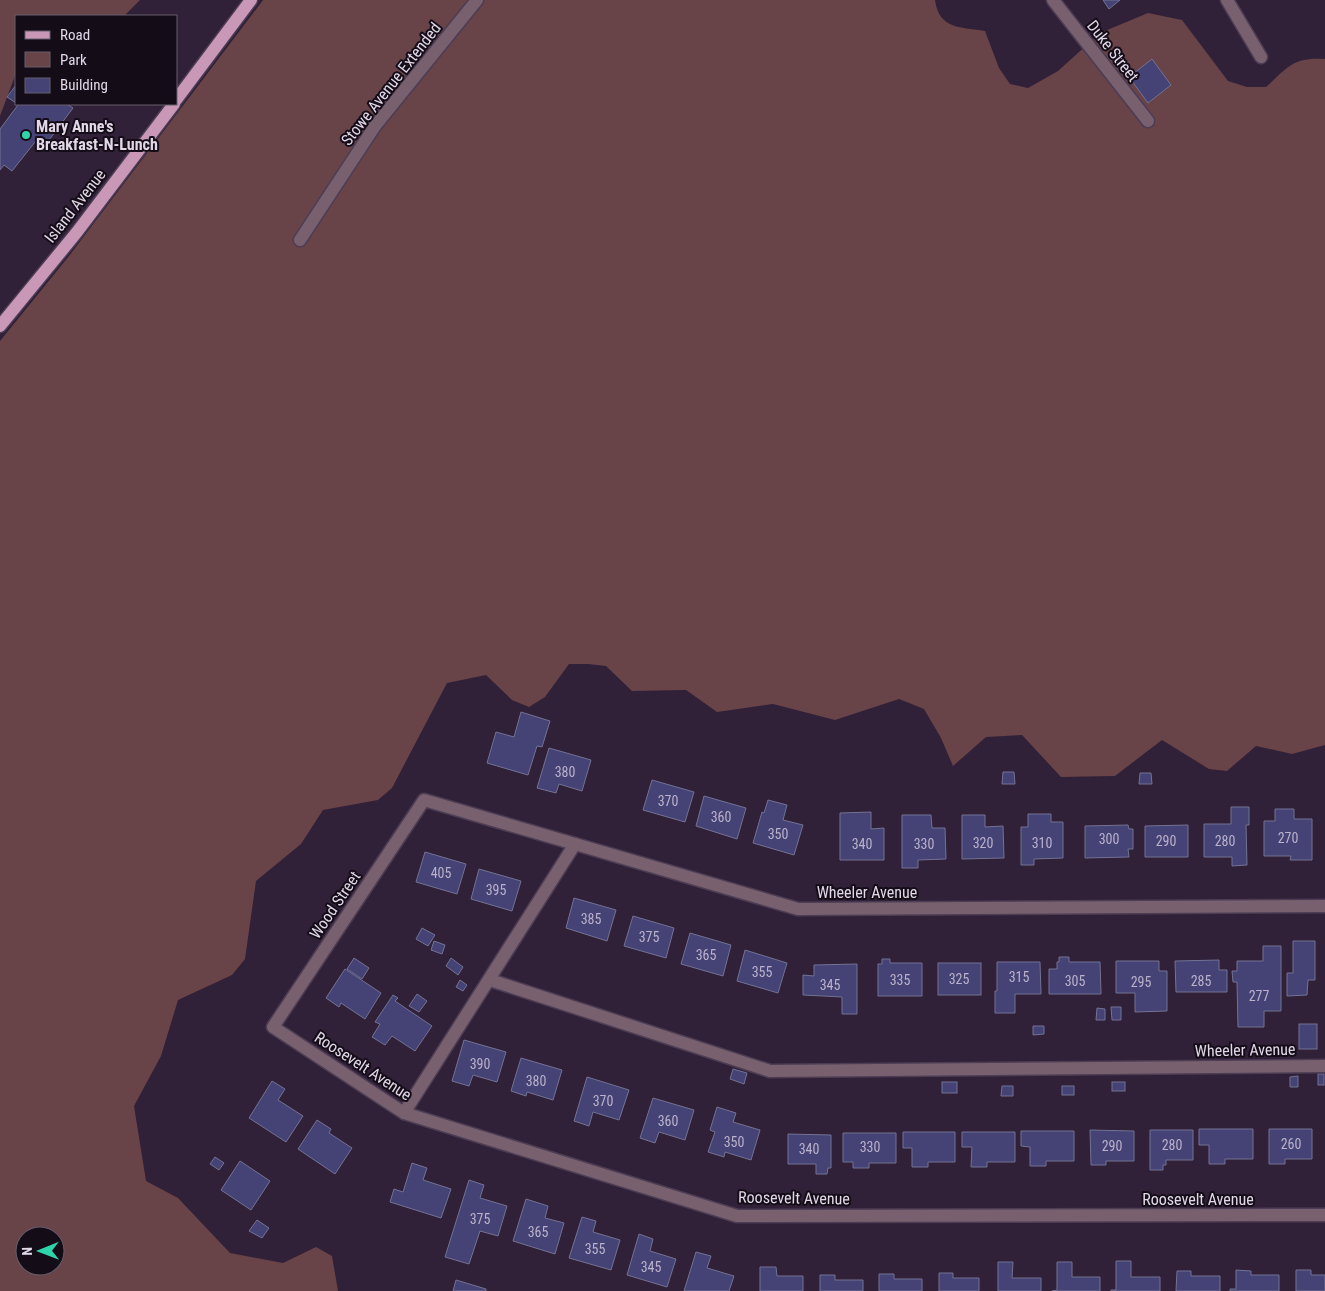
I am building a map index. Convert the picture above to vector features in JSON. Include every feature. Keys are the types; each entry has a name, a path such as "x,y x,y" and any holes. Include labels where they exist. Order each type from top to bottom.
{"main road":[{"path":"178,97 251,0"},
{"name":"Island Avenue","path":"0,326 77,232 173,105"}],"street":[{"name":"Stowe Avenue Extended","path":"300,240 375,126 477,0"},
{"name":"Duke Street","path":"1053,0 1148,122"},
{"path":"1227,0 1261,57"},
{"name":"Wheeler Avenue","path":"424,800 798,909 1325,906"},
{"name":"Wood Street","path":"273,1027 424,800"},
{"path":"404,1113 575,844"},
{"name":"Wheeler Avenue","path":"490,980 770,1071 1325,1066"},
{"name":"Roosevelt Avenue","path":"273,1027 404,1113 737,1216 1325,1215"}],"green space":[{"path":"0,0 140,0 125,15 15,15 15,76 0,116"},
{"path":"263,0 935,0 937,10 947,22 960,27 985,31 999,68 1010,84 1028,88 1058,71 1100,33 1148,13 1182,20 1228,81 1247,87 1266,87 1286,69 1298,62 1325,59 1325,745 1292,754 1256,746 1227,771 1209,769 1162,740 1115,776 1061,777 1022,735 986,737 953,766 941,738 924,709 899,699 835,720 773,704 717,712 686,690 632,691 606,666 588,664 569,664 545,697 529,707 512,700 486,675 447,683 392,788 378,800 323,810 301,844 256,881 245,959 232,975 178,1000 161,1056 134,1106 146,1181 178,1198 230,1253 283,1263 316,1247 332,1256 338,1291 0,1291 0,341 69,256"}],"building":[{"path":"1103,0 1120,0 1109,9"},
{"path":"1152,59 1171,85 1148,103 1129,77"},
{"name":"Mary Anne's Breakfast-N-Lunch","path":"15,86 15,102 7,97"},
{"name":"Mary Anne's Breakfast-N-Lunch","path":"18,105 68,105 73,108 43,148 35,142 12,171 4,165 0,170 0,129"},
{"path":"521,712 550,721 542,747 537,746 528,775 487,763 496,732 514,737"},
{"path":"549,748 591,760 582,791 559,784 556,793 537,788"},
{"path":"1003,772 1014,772 1015,784 1002,784"},
{"path":"1140,773 1151,773 1152,784 1139,784"},
{"path":"652,780 694,792 685,822 643,810"},
{"path":"704,796 746,808 737,839 696,826"},
{"path":"768,800 787,805 783,820 803,825 794,855 753,843 762,812 764,813"},
{"path":"1231,807 1249,807 1249,825 1246,825 1247,865 1232,866 1232,857 1204,857 1204,824 1231,824"},
{"path":"1275,809 1294,809 1294,819 1312,819 1312,860 1290,860 1291,856 1264,856 1264,821 1275,821"},
{"path":"871,812 871,829 884,828 884,860 840,860 840,813"},
{"path":"1028,814 1051,814 1051,822 1063,822 1063,858 1034,859 1034,865 1021,865 1021,827 1028,827"},
{"path":"902,815 931,815 932,828 945,828 946,859 918,860 918,868 902,868"},
{"path":"962,815 985,815 985,827 1003,826 1004,858 962,859"},
{"path":"1128,825 1129,829 1133,829 1133,849 1128,849 1129,857 1085,858 1085,826"},
{"path":"1188,825 1188,857 1145,857 1145,826"},
{"path":"425,852 466,864 457,894 416,882"},
{"path":"479,869 521,881 512,911 471,899"},
{"path":"574,898 616,910 607,941 566,928"},
{"path":"633,916 674,928 666,958 624,946"},
{"path":"422,928 435,935 428,946 416,939"},
{"path":"690,933 731,945 723,976 681,964"},
{"path":"434,941 445,945 442,954 431,950"},
{"path":"1293,941 1315,941 1315,980 1308,980 1307,995 1287,996 1287,973 1293,973"},
{"path":"1263,946 1281,946 1281,1011 1264,1011 1264,1027 1238,1027 1237,982 1233,982 1232,971 1237,971 1237,961 1263,961"},
{"path":"745,950 787,963 778,993 737,981"},
{"path":"1059,957 1069,957 1069,962 1100,962 1101,994 1049,994 1049,969 1057,969"},
{"path":"354,958 369,968 362,979 347,969"},
{"path":"451,958 463,967 458,975 446,966"},
{"path":"882,959 890,959 890,963 922,963 922,996 878,996 878,964 882,964"},
{"path":"1219,960 1219,970 1227,970 1227,992 1176,992 1175,961"},
{"path":"1116,961 1159,961 1159,971 1167,971 1167,1011 1135,1012 1135,993 1116,993"},
{"path":"997,962 1040,962 1041,994 1015,994 1015,1013 995,1013"},
{"path":"938,963 981,963 981,995 938,995"},
{"path":"857,964 857,1014 842,1014 842,997 803,995 803,975 814,976 814,965"},
{"path":"345,969 381,993 365,1019 341,1003 339,1007 326,998"},
{"path":"460,980 467,985 463,991 456,987"},
{"path":"417,994 427,1001 419,1012 409,1006"},
{"path":"393,995 398,998 395,1001 432,1026 415,1051 392,1036 385,1045 372,1037 380,1024 375,1022"},
{"path":"1111,1007 1121,1007 1121,1020 1112,1020"},
{"path":"1097,1008 1105,1009 1105,1020 1096,1020"},
{"path":"1299,1024 1317,1024 1317,1049 1299,1049"},
{"path":"1033,1026 1044,1026 1044,1034 1033,1035"},
{"path":"464,1040 506,1052 497,1082 473,1075 469,1086 452,1081"},
{"path":"521,1058 562,1070 553,1100 527,1092 526,1096 511,1091"},
{"path":"733,1069 747,1073 744,1084 730,1079"},
{"path":"1318,1074 1324,1074 1324,1085 1318,1085"},
{"path":"1298,1076 1298,1087 1290,1087 1290,1077"},
{"path":"587,1077 629,1090 619,1120 593,1112 589,1126 574,1121"},
{"path":"272,1081 285,1089 278,1100 303,1116 286,1142 249,1118"},
{"path":"942,1082 957,1082 957,1093 942,1093"},
{"path":"1112,1082 1125,1082 1125,1091 1112,1091"},
{"path":"1002,1086 1013,1086 1013,1096 1001,1096"},
{"path":"1062,1086 1074,1086 1074,1095 1062,1095"},
{"path":"653,1098 694,1110 685,1140 659,1132 655,1143 640,1138"},
{"path":"717,1107 736,1113 733,1122 760,1130 751,1160 725,1152 724,1157 708,1152 715,1132 710,1130"},
{"path":"317,1120 331,1129 329,1133 352,1148 335,1174 298,1149"},
{"path":"1199,1129 1253,1129 1253,1159 1225,1159 1225,1164 1209,1164 1209,1145 1199,1145"},
{"path":"1269,1129 1312,1129 1312,1159 1285,1159 1285,1164 1269,1164"},
{"path":"1090,1130 1134,1131 1134,1161 1106,1161 1106,1165 1091,1165"},
{"path":"1150,1130 1193,1130 1193,1160 1166,1160 1163,1170 1150,1170"},
{"path":"1021,1131 1074,1131 1074,1161 1046,1161 1046,1166 1030,1166 1030,1147 1021,1146"},
{"path":"903,1132 955,1132 955,1162 928,1162 928,1167 912,1167 912,1148 903,1148"},
{"path":"962,1132 1015,1132 1015,1162 987,1162 987,1167 971,1167 972,1147 962,1147"},
{"path":"843,1133 896,1133 896,1163 869,1163 869,1168 853,1168 853,1162 843,1162"},
{"path":"788,1134 831,1135 831,1168 828,1168 827,1174 816,1174 816,1164 788,1164"},
{"path":"215,1157 224,1163 219,1170 210,1164"},
{"path":"240,1161 270,1181 251,1210 221,1190"},
{"path":"412,1163 427,1168 423,1180 451,1189 441,1218 390,1202 394,1189 403,1192"},
{"path":"469,1180 484,1185 480,1198 507,1206 498,1236 480,1231 469,1264 445,1257"},
{"path":"526,1199 548,1206 545,1218 564,1223 555,1254 513,1241"},
{"path":"582,1217 596,1221 593,1232 620,1240 611,1270 569,1258"},
{"path":"257,1220 269,1228 262,1238 249,1231"},
{"path":"639,1234 653,1239 650,1251 676,1259 667,1287 627,1275"},
{"path":"696,1252 711,1256 707,1268 734,1276 729,1291 684,1291"},
{"path":"1116,1261 1131,1261 1131,1277 1160,1277 1160,1291 1111,1291 1116,1290"},
{"path":"998,1262 1013,1262 1012,1278 1041,1278 1041,1291 998,1291"},
{"path":"1057,1262 1072,1262 1072,1277 1100,1277 1100,1291 1052,1291 1057,1290"},
{"path":"760,1267 776,1267 777,1276 803,1276 803,1291 760,1291"},
{"path":"1236,1270 1251,1271 1251,1275 1279,1275 1279,1291 1230,1291 1230,1289 1236,1289"},
{"path":"1296,1270 1311,1270 1311,1275 1325,1275 1325,1291 1296,1291"},
{"path":"1177,1271 1191,1271 1191,1276 1220,1276 1220,1291 1176,1291"},
{"path":"939,1273 953,1273 953,1278 979,1278 979,1291 939,1291"},
{"path":"879,1274 894,1274 894,1279 922,1279 922,1291 879,1291"},
{"path":"820,1275 835,1275 835,1280 863,1280 863,1291 820,1291"},
{"path":"456,1280 486,1289 486,1291 453,1291"}],"place":[{"name":"Mary Anne's Breakfast-N-Lunch","path":"26,135"}]}
